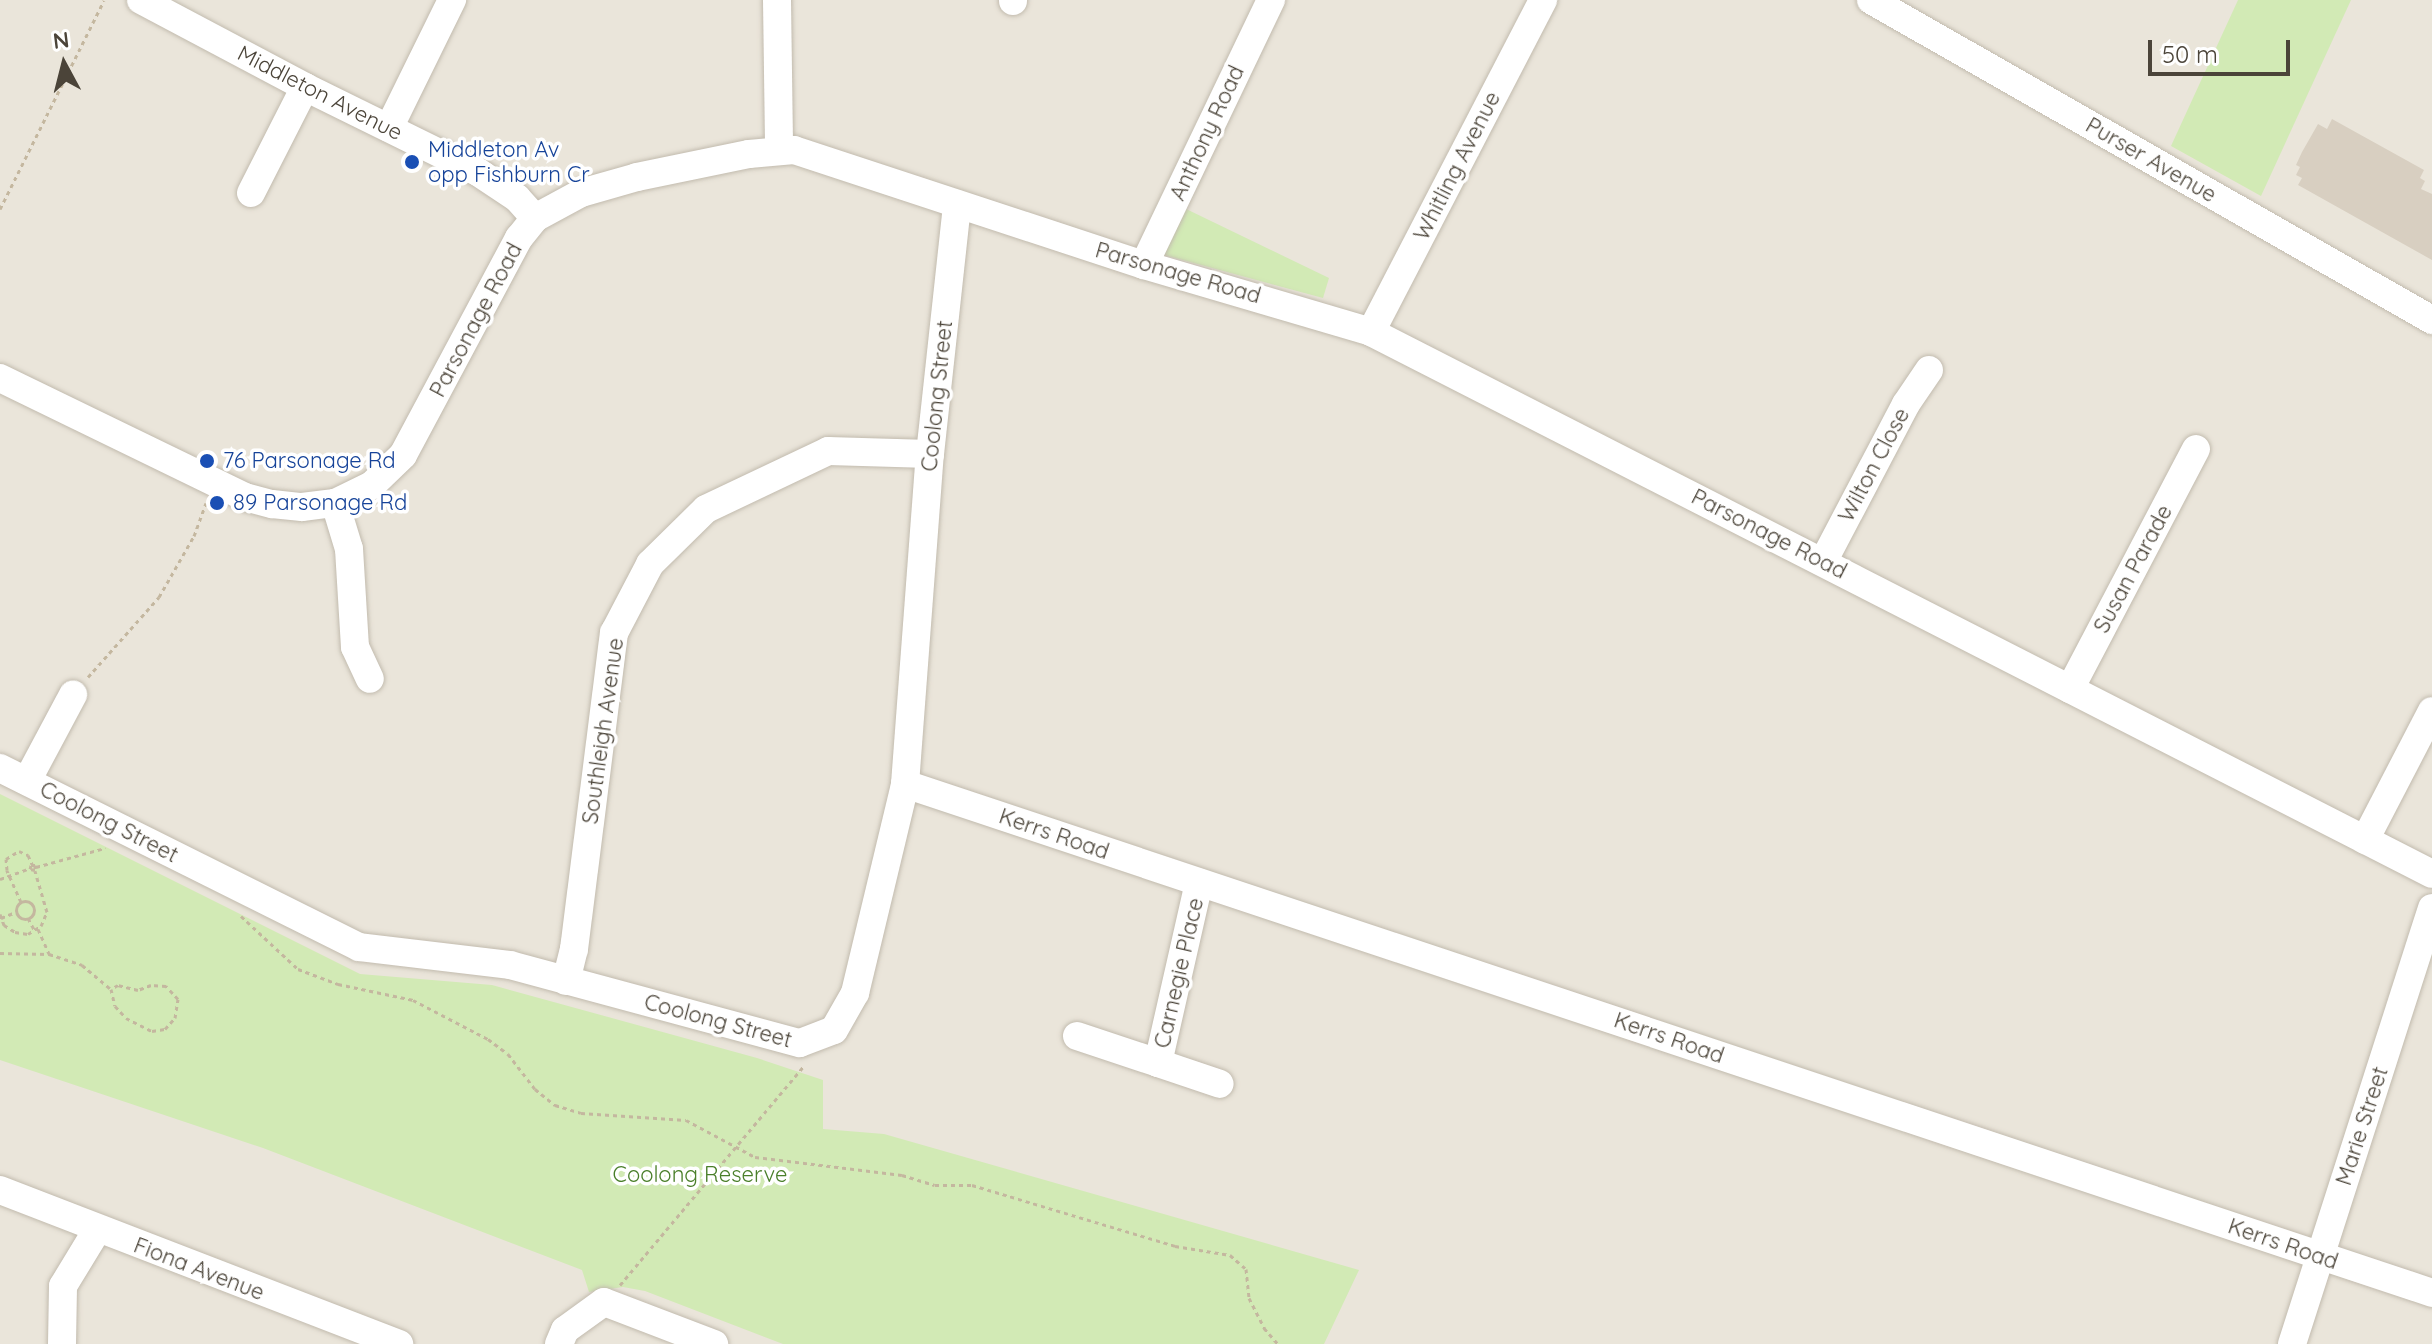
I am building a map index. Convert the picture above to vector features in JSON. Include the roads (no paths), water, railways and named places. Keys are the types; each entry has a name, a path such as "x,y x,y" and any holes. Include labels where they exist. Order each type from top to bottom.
{"street":[{"name":"Middleton Avenue","path":"141,0 305,87 500,184 535,218"},
{"path":"389,128 452,0"},
{"path":"777,0 779,149"},
{"name":"Anthony Road","path":"1144,265 1271,0"},
{"name":"Whitling Avenue","path":"1371,332 1543,0"},
{"name":"Purser Avenue","path":"1871,0 2432,320"},
{"path":"251,193 305,87"},
{"name":"Parsonage Road","path":"0,378 216,483 272,504 302,507 335,503 372,485 403,455 519,238 535,218 563,201 595,189 779,149 809,153 1144,265 1371,332 2432,874"},
{"name":"Coolong Street","path":"0,768 359,947 488,961 800,1043 834,1030 855,993 905,784 930,454 957,204"},
{"name":"Wilton Close","path":"1823,562 1906,404 1929,370"},
{"name":"Susan Parade","path":"2070,689 2196,449"},
{"name":"Southleigh Avenue","path":"566,981 574,949 614,633 650,564 706,509 828,451 930,454"},
{"path":"335,503 349,549 355,647 370,679"},
{"path":"27,781 73,695"},
{"path":"2365,840 2432,711"},
{"name":"Kerrs Road","path":"905,784 2432,1293"},
{"name":"Carnegie Place","path":"1158,1063 1199,883"},
{"name":"Marie Street","path":"2292,1344 2432,908"},
{"name":"Carnegie Place","path":"1077,1036 1220,1084"},
{"name":"Fiona Avenue","path":"0,1190 359,1338 399,1344"},
{"path":"62,1344 63,1286 97,1230"},
{"path":"559,1344 565,1330 604,1302 714,1344"}],"place":[{"name":"Middleton Av opp Fishburn Cr","path":"412,162"},
{"name":"76 Parsonage Rd","path":"207,461"},
{"name":"89 Parsonage Rd","path":"217,503"}],"park label":[{"name":"Coolong Reserve","path":"700,1175"}]}
